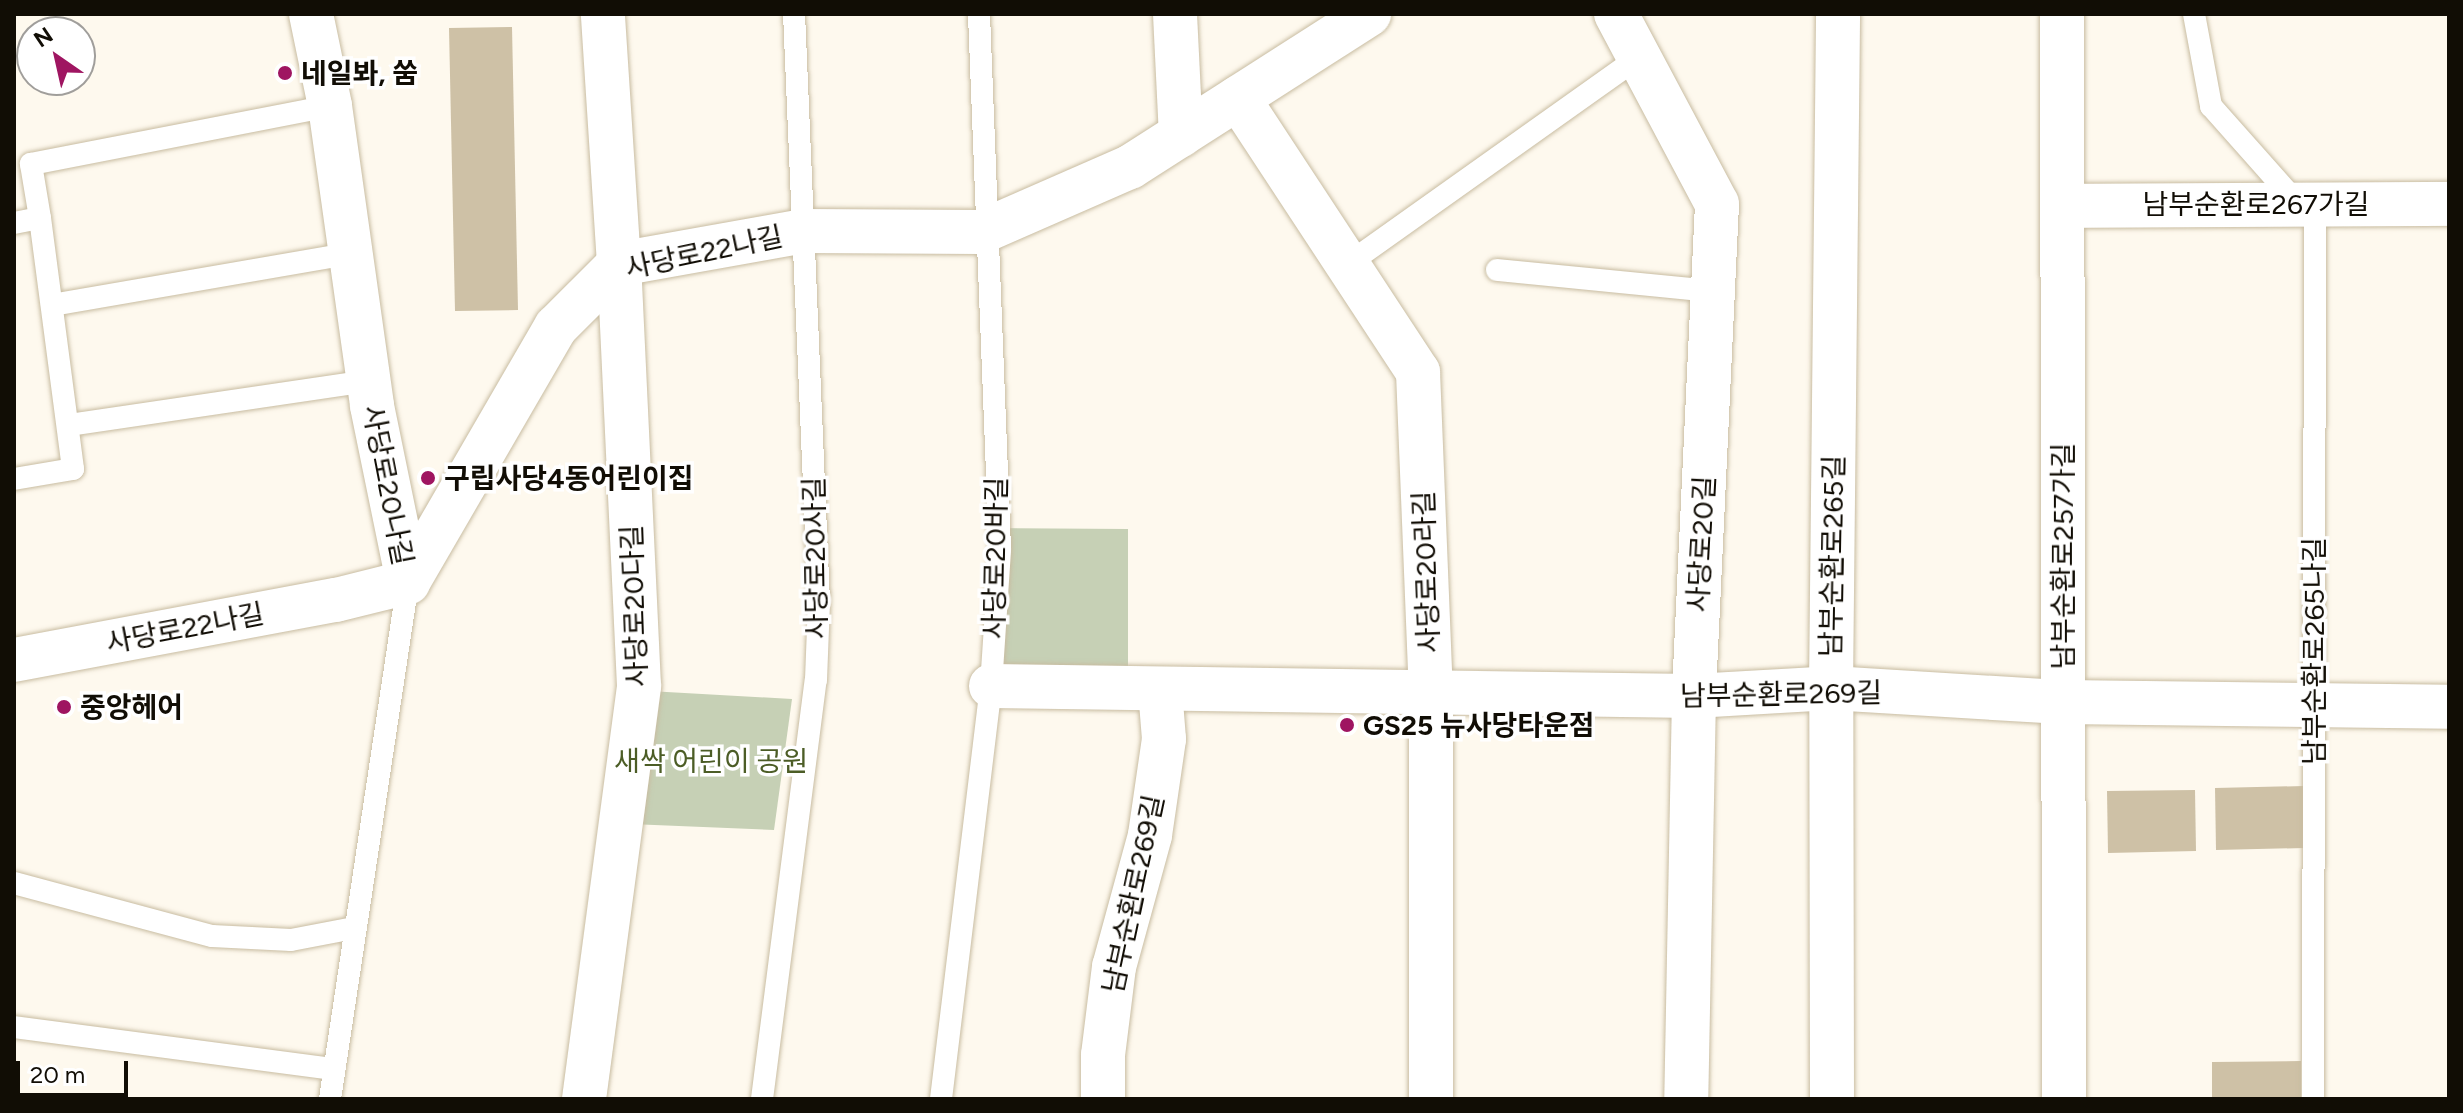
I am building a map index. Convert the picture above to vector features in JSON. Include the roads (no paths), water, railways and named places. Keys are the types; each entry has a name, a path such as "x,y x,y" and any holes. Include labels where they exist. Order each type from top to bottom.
{"street":[{"name":"사당로20나길","path":"311,14 330,106 368,381 408,582"},
{"name":"사당로20다길","path":"584,1099 639,686 619,264 603,14"},
{"path":"1175,14 1181,135"},
{"name":"사당로22나길","path":"14,660 336,600 408,582 556,327 619,264 804,231 981,232 990,229 1130,167 1369,14"},
{"name":"사당로20길","path":"1616,14 1717,204 1694,696 1686,1099"},
{"name":"남부순환로265길","path":"1832,1099 1831,688 1838,14"},
{"name":"남부순환로257가길","path":"2062,14 2064,1099"},
{"name":"사당로20라길","path":"1238,98 1345,266 1418,372 1431,692 1431,1099"},
{"name":"남부순환로267가길","path":"2063,206 2449,204"},
{"name":"남부순환로269길","path":"991,686 1694,696 1831,688 2063,702 2449,707"},
{"name":"남부순환로269길","path":"1103,1099 1103,1055 1114,967 1150,835 1164,739 1160,689"}],"lane":[{"name":"사당로20사길","path":"762,1099 816,680 819,602 794,14"},
{"name":"사당로20바길","path":"941,1099 991,686 1000,549 990,229 979,14"},
{"path":"2194,14 2211,106 2306,203"},
{"path":"1345,266 1638,58"},
{"path":"14,479 73,469 31,164 330,106"},
{"name":"남부순환로265나길","path":"2306,203 2313,705 2313,1099"},
{"path":"14,223 40,218"},
{"path":"52,305 352,253"},
{"path":"1497,270 1713,291"},
{"path":"69,425 368,381"},
{"name":"사당로20나길","path":"330,1099 408,582"},
{"path":"14,883 212,936 291,940 354,928"},
{"path":"14,1027 334,1069"}],"place":[{"name":"네일봐, 쑴","path":"285,73"},
{"name":"구립사당4동어린이집","path":"428,478"},
{"name":"중앙헤어","path":"64,707"},
{"name":"GS25 뉴사당타운점","path":"1347,725"}],"park label":[{"name":"새싹 어린이 공원","path":"711,761"}]}
